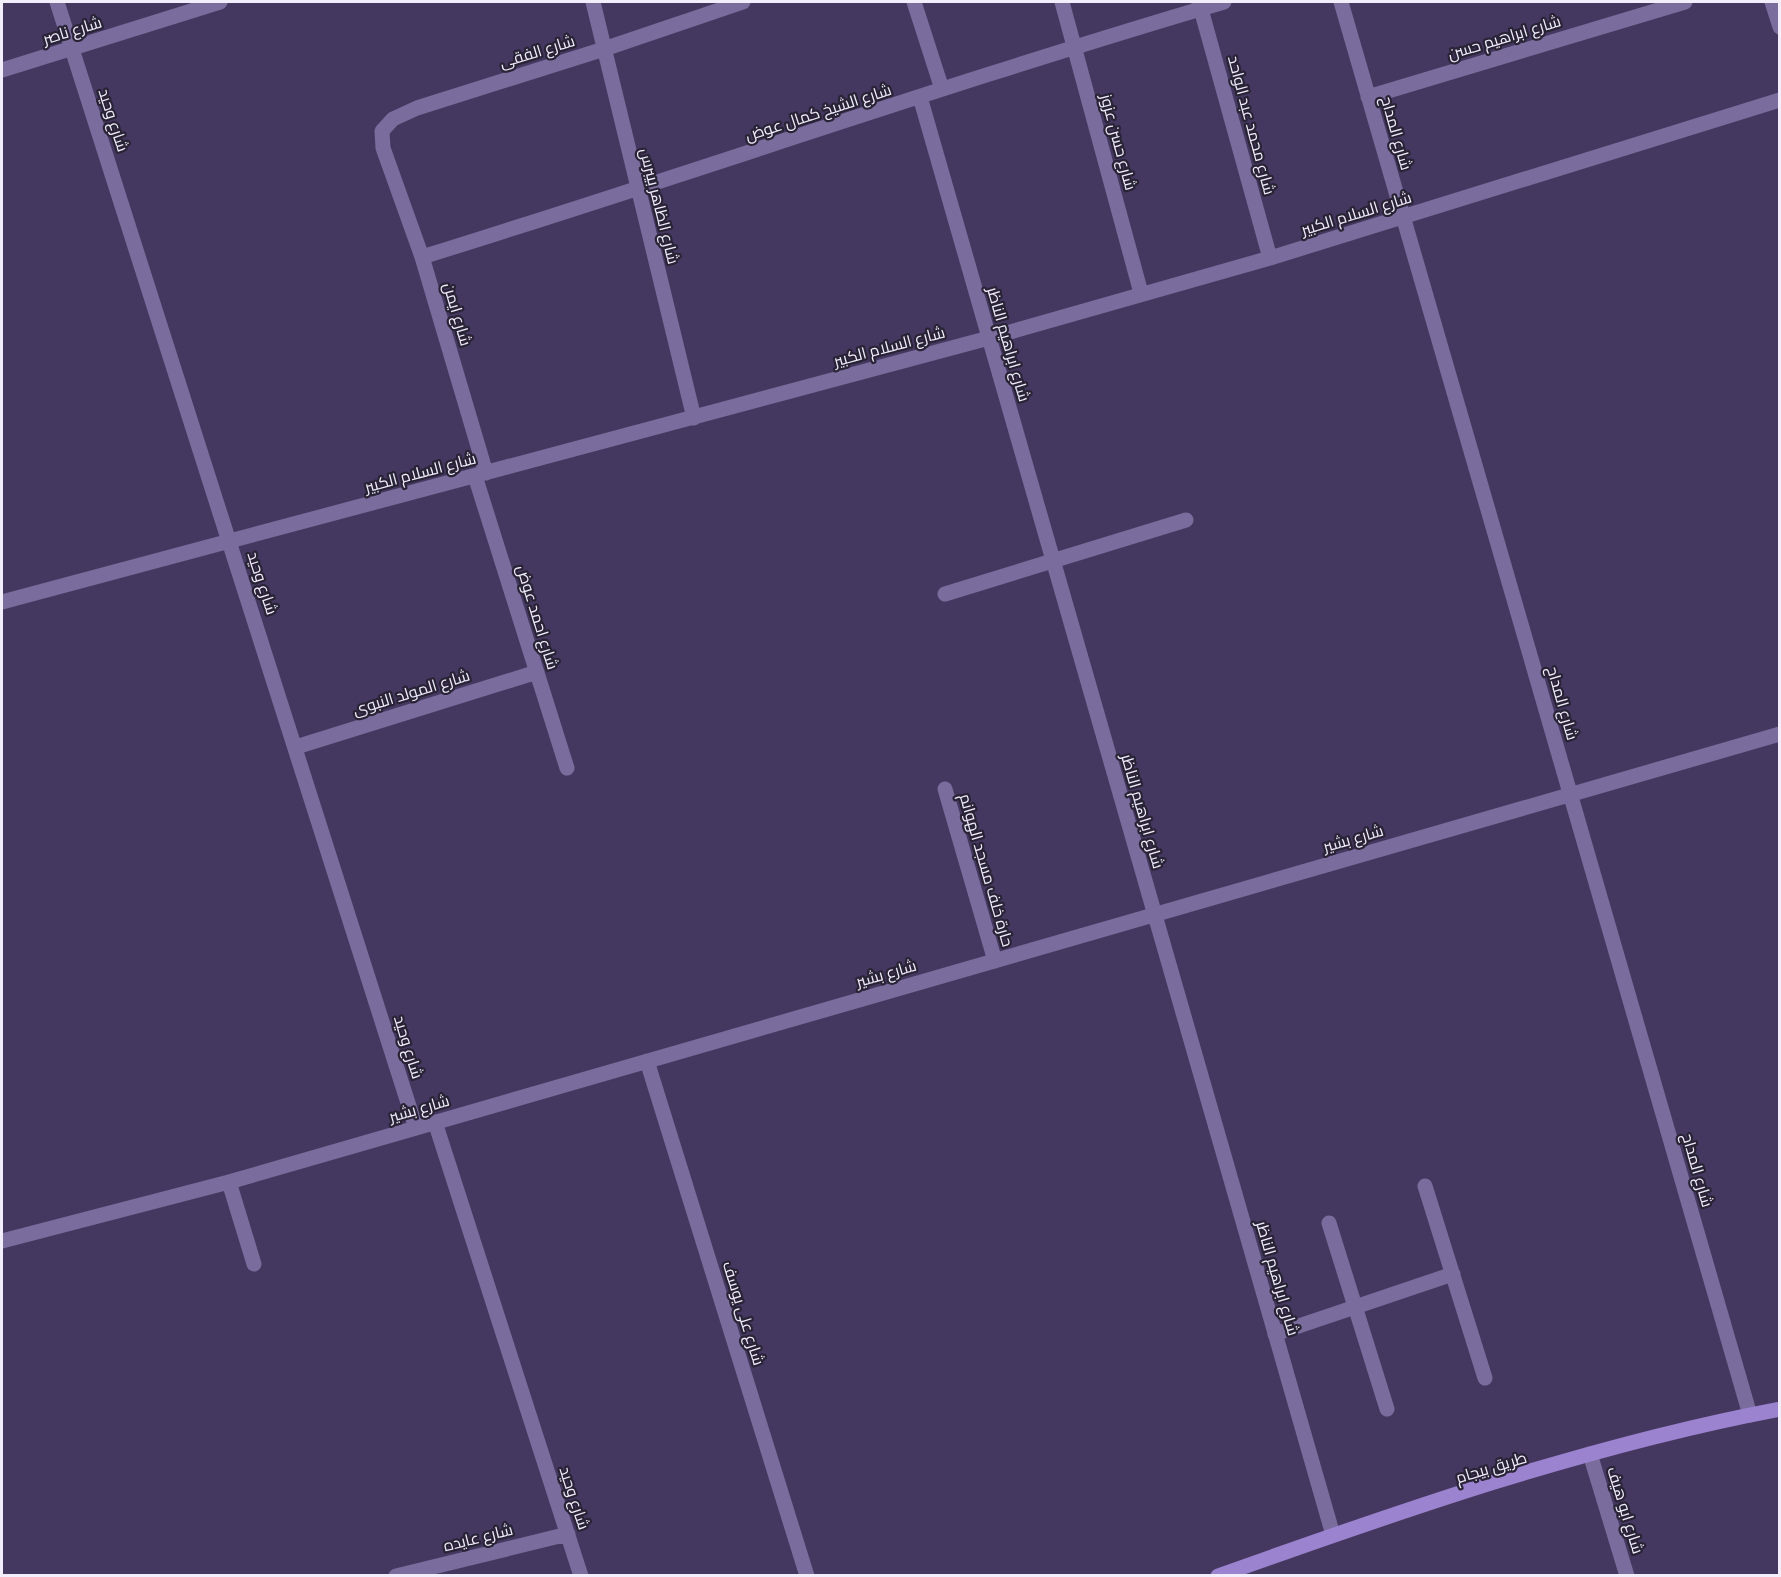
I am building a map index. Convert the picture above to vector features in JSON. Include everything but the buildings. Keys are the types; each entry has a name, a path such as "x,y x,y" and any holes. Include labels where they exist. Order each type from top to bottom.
{"main road":[{"name":"طريق بيجام","path":"1218,1575 1237,1572 1332,1535 1590,1454 1779,1409"}],"street":[{"path":"57,2 73,50"},
{"name":"شارع ناصر","path":"2,70 73,50 220,2"},
{"name":"شارع الظاهر بيبرس","path":"593,2 694,418"},
{"name":"شارع الفقى","path":"390,167 383,148 382,131 393,119 417,108 743,2"},
{"path":"914,2 942,89"},
{"name":"شارع حسن عزوز","path":"1062,2 1141,293"},
{"name":"شارع الشيخ كمال عوض","path":"422,257 638,190 942,89 1076,48 1200,5 1224,2"},
{"name":"شارع المداح","path":"1341,2 1750,1415"},
{"name":"شارع ابراهيم حسن","path":"1368,97 1684,2"},
{"path":"1772,2 1779,25"},
{"name":"شارع محمد عبد الواحد","path":"1200,5 1270,258"},
{"name":"شارع وحيد","path":"73,50 416,1128"},
{"name":"شارع ابراهيم الناظر","path":"920,97 1332,1535"},
{"name":"شارع السلام الكبير","path":"2,602 989,338 1270,258 1779,100"},
{"name":"شارع ايمن","path":"390,167 422,257 481,474"},
{"name":"شارع احمد عوض","path":"481,474 537,672 567,768"},
{"path":"945,594 1186,520"},
{"name":"شارع المولد النبوى","path":"296,747 537,672"},
{"name":"شارع بشير","path":"2,1241 229,1182 1779,734"},
{"name":"حارة خلف مسجد الهوانم","path":"945,789 995,961"},
{"name":"شارع على يوسف","path":"647,1061 807,1575"},
{"name":"شارع وحيد","path":"435,1122 581,1575"},
{"path":"229,1182 254,1264"},
{"path":"1425,1186 1485,1378"},
{"path":"1329,1223 1387,1409"},
{"path":"1275,1334 1453,1274"},
{"name":"شارع ابو هيف","path":"1590,1454 1627,1575"},
{"name":"شارع عايده","path":"396,1575 568,1534"}]}
